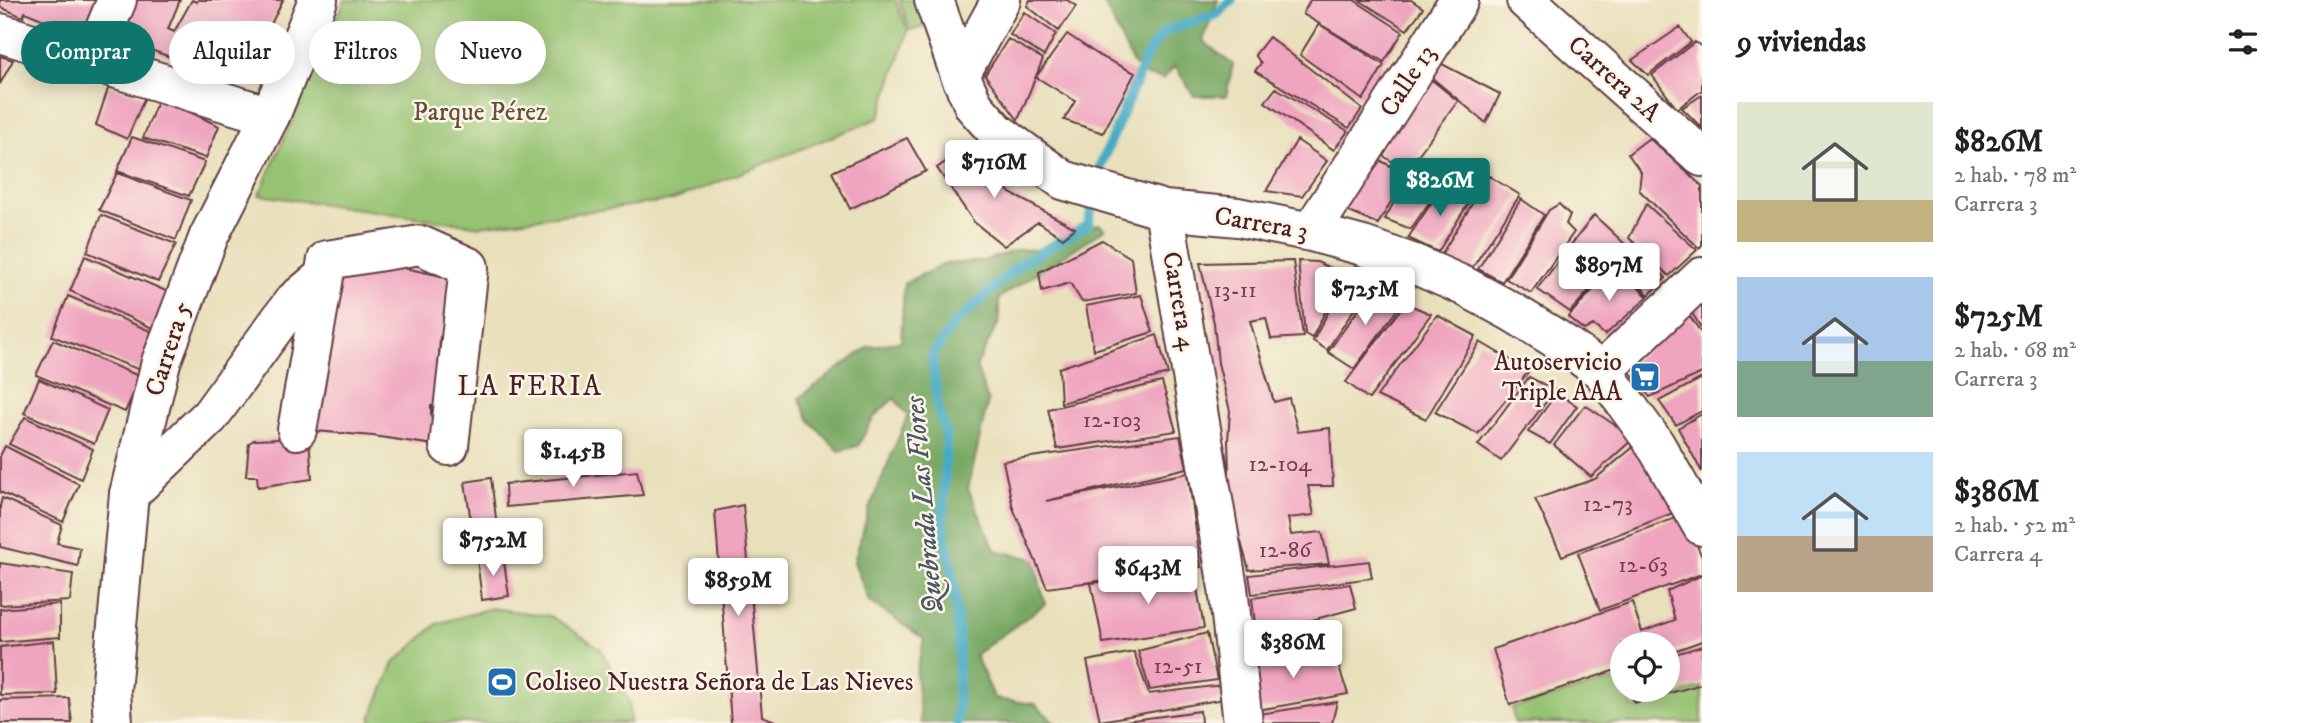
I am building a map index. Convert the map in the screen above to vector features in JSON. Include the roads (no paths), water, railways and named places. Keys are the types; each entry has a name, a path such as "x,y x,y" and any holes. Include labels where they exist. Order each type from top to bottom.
{"street":[{"path":"108,21 117,0"},
{"name":"Carrera 5","path":"113,723 111,691 129,494 161,362 209,236 270,116 318,0"},
{"path":"934,0 960,75 974,106 997,132 1063,180 1164,210"},
{"path":"960,75 1001,0"},
{"name":"Calle 13","path":"1311,232 1459,0"},
{"name":"Carrera 2A","path":"1526,0 1702,158"},
{"path":"0,33 21,40"},
{"path":"155,81 270,116"},
{"name":"Carrera 3","path":"1164,210 1238,217 1311,232 1402,260 1464,286 1558,340 1602,372 1656,444 1702,526"},
{"name":"Carrera 4","path":"1164,210 1228,588 1243,723"},
{"path":"129,494 210,416 293,302 325,268 420,245 469,267 449,446"},
{"path":"297,430 325,268"},
{"path":"1602,372 1702,277"}],"waterway":[{"name":"Quebrada Las Flores","path":"957,723 959,644 954,584 943,525 946,435 938,409 932,355 954,324 1020,264 1088,225 1101,164 1148,53 1165,31 1217,14 1232,0"}],"place":[{"name":"Autoservicio Triple AAA","path":"1645,377"},
{"name":"Coliseo Nuestra Señora de Las Nieves","path":"502,682"}],"district":[{"name":"LA FERIA","path":"530,386"}],"park label":[{"name":"Parque Pérez","path":"480,112"}]}
